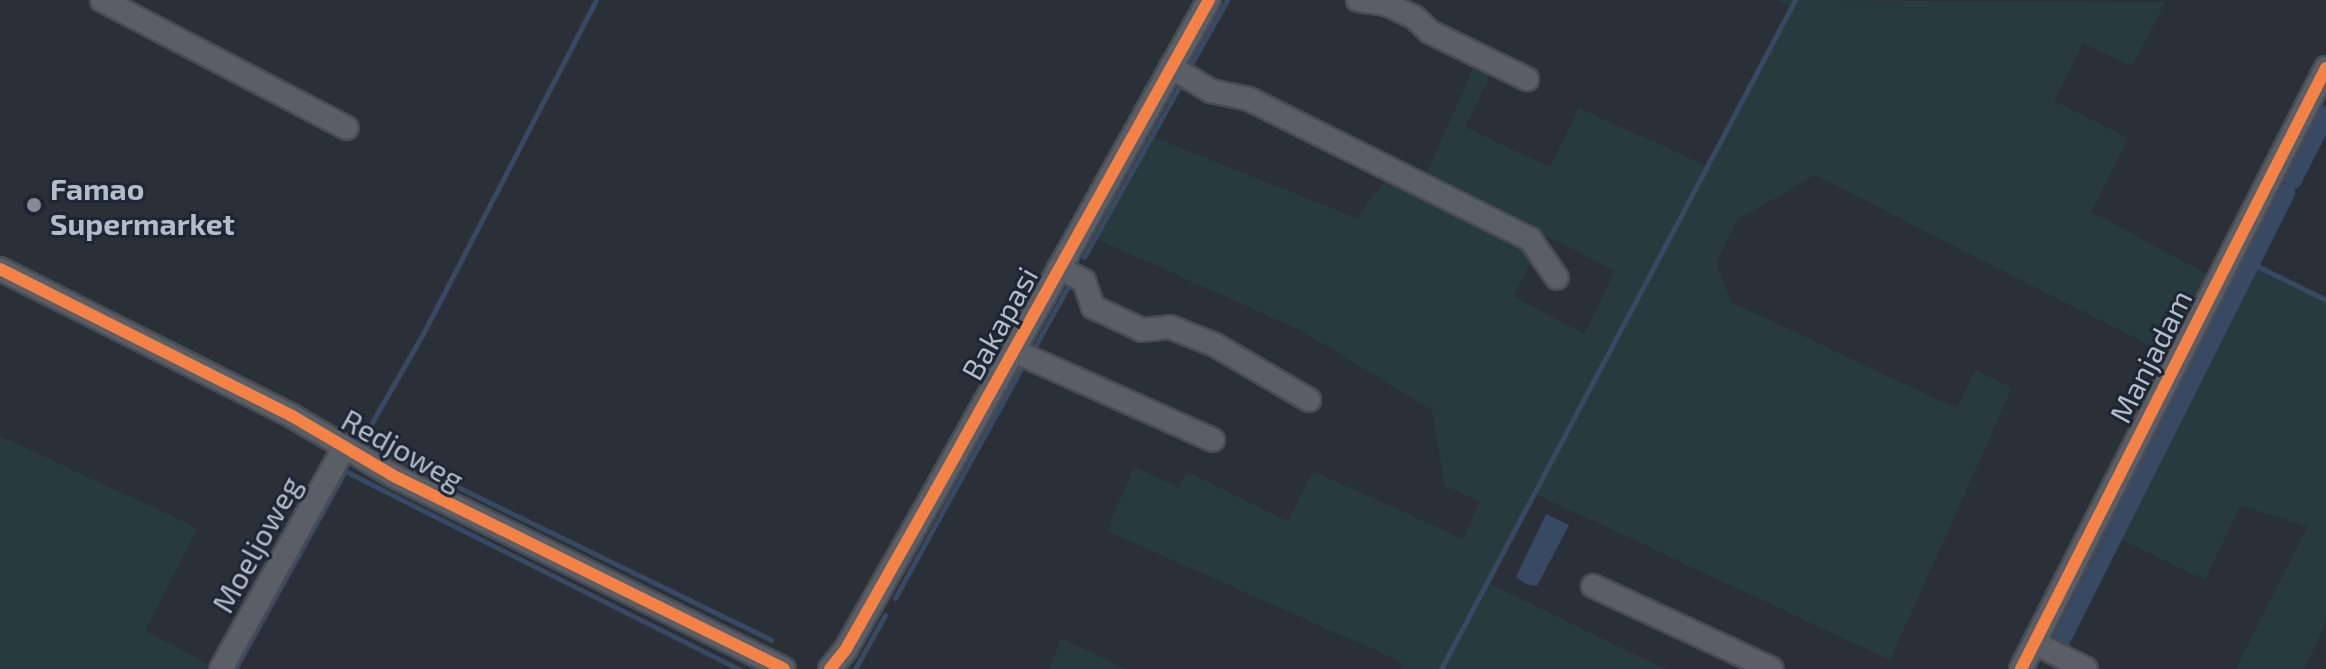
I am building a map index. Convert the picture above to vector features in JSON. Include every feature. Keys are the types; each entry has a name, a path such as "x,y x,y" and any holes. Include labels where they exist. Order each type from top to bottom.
{"street":[{"path":"102,0 347,128"},
{"name":"Bakapasi","path":"830,669 846,649 1209,0"},
{"path":"1358,0 1386,4 1414,17 1430,32 1527,79"},
{"path":"1171,67 1211,91 1249,99 1530,239 1557,278"},
{"name":"Manjadam","path":"2021,669 2326,68"},
{"path":"1059,268 1084,281 1093,307 1142,330 1170,327 1215,345 1309,400"},
{"name":"Redjoweg","path":"0,269 292,416 405,482 784,669"},
{"path":"1014,351 1213,440"},
{"name":"Moeljoweg","path":"221,669 344,448"},
{"path":"1593,586 1772,669"},
{"path":"2035,643 2086,669"}],"green space":[{"path":"1777,0 2165,2 2132,66 2083,43 2054,101 2128,138 2091,212 2211,276 2171,356 1815,175 1737,220 1716,263 1731,302 1957,409 1975,370 2012,388 1890,660 1534,493 1487,583 1666,669 1400,669 1402,662 1107,531 1134,467 1179,488 1187,472 1288,521 1313,471 1463,539 1480,502 1445,486 1432,410 1302,331 1095,238 1151,136 1356,218 1391,173 1522,238 1533,258 1513,296 1585,334 1615,271 1426,175 1475,64 1492,72 1465,127 1550,167 1579,108 1707,166 1791,7"},
{"path":"2249,262 2326,300 2326,622 2304,669 2236,669 2308,526 2240,505 2205,580 2113,536"},
{"path":"0,436 197,528 145,631 217,669 0,669"},
{"path":"1061,638 1125,669 1050,669"}],"water":[{"path":"1546,514 1569,525 1537,586 1526,584 1516,577"}],"waterway":[{"path":"596,0 421,337 366,433 384,451 771,640"},
{"path":"1190,66 1227,0"},
{"path":"1441,669 1795,0"},
{"path":"1084,257 1182,82"},
{"path":"2293,180 2326,115"},
{"path":"2060,643 2286,193"},
{"path":"2249,262 2326,300"},
{"path":"1035,346 1070,283"},
{"path":"895,598 1025,362"},
{"path":"235,669 345,471 739,669"},
{"path":"855,669 885,615"}],"cycle path":[{"path":"830,669 846,649 1209,0"},
{"path":"2021,669 2326,68"},
{"path":"0,269 292,416 392,475 784,669"}],"place":[{"name":"Famao Supermarket","path":"34,205"}]}
